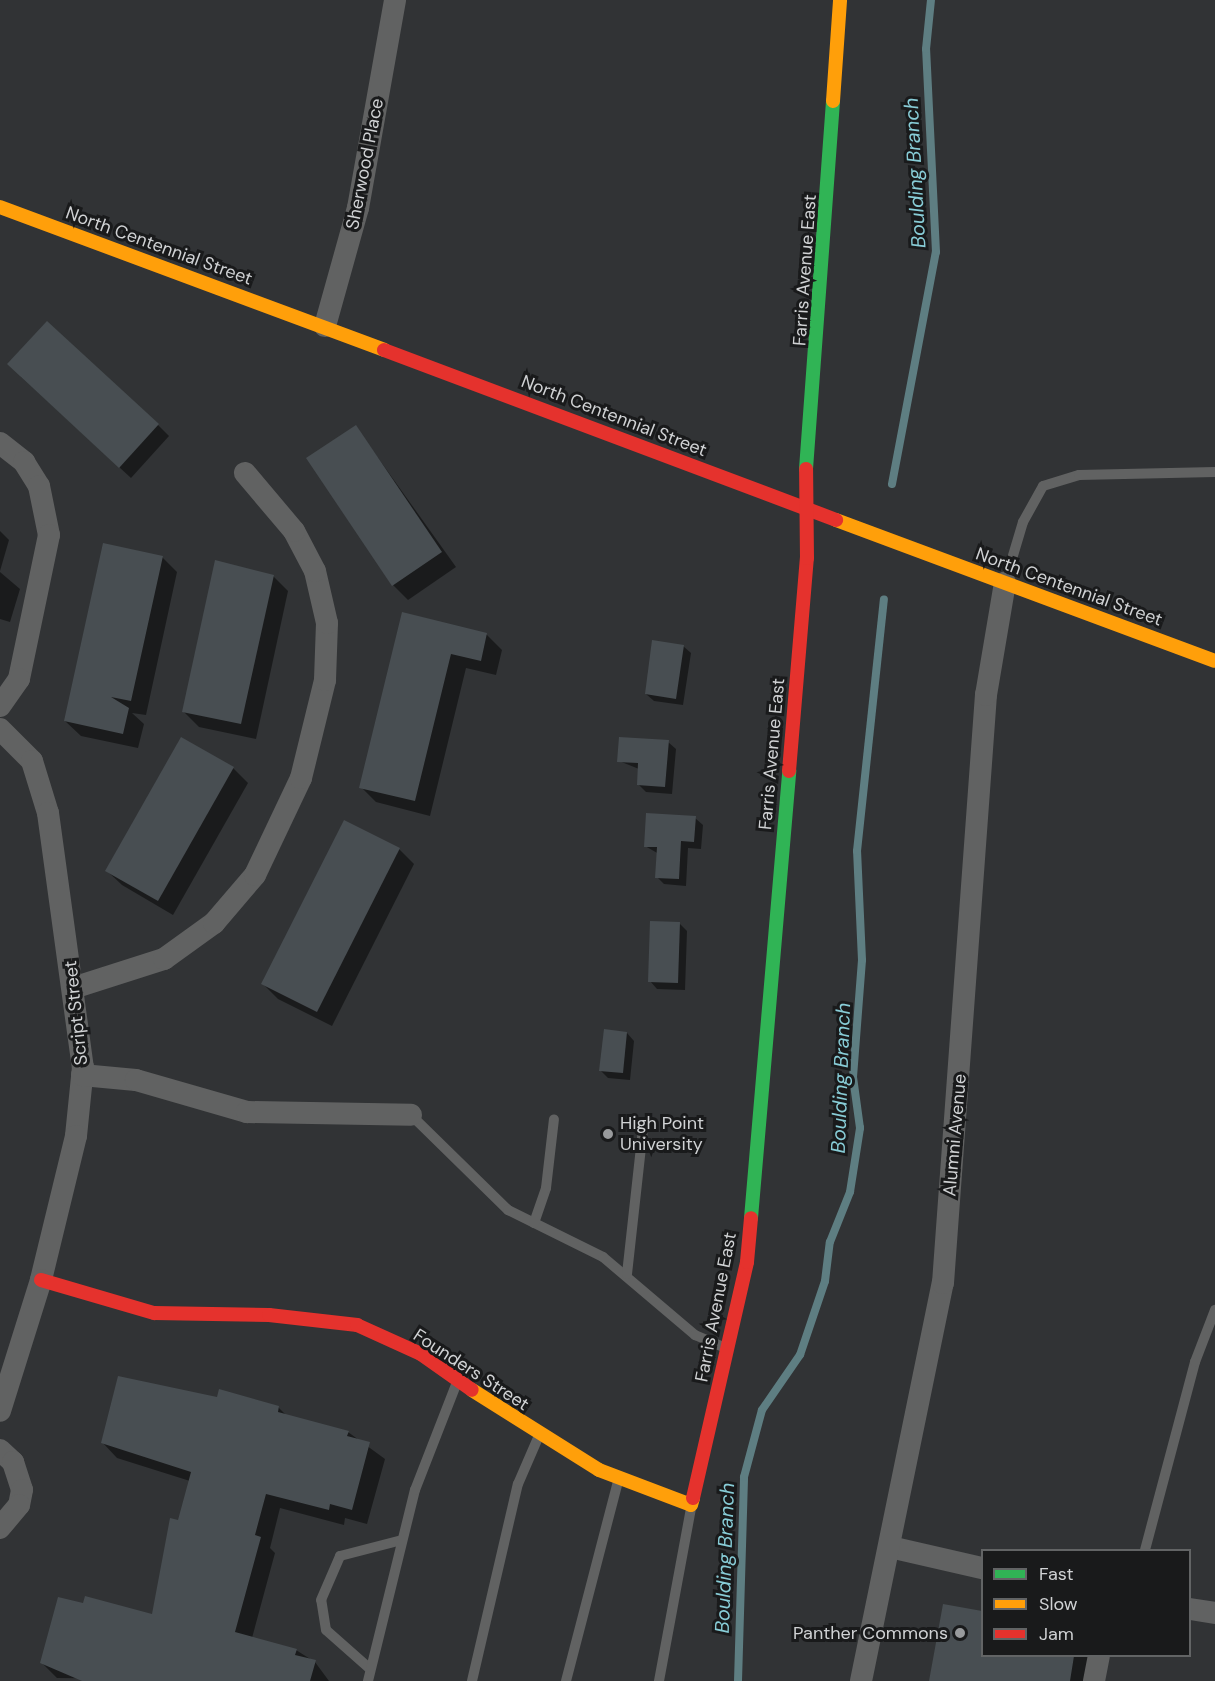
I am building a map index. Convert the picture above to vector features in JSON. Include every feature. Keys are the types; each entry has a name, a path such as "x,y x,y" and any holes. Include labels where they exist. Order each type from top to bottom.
{"street":[{"name":"Sherwood Place","path":"325,326 358,208 395,0"},
{"name":"Farris Avenue East","path":"692,1505 747,1262 807,558 806,508 840,0"},
{"name":"North Centennial Street","path":"0,207 325,326 1215,661"},
{"path":"0,443 24,462 39,486 49,535 19,679 0,706"},
{"path":"74,988 164,959 214,923 255,875 301,778 325,680 327,623 315,571 294,531 245,473"},
{"name":"Alumni Avenue","path":"861,1681 943,1283 986,695 1005,583"},
{"name":"Script Street","path":"0,729 32,761 48,813 74,988 82,1075 76,1136 41,1280 0,1411"},
{"path":"82,1075 136,1080 247,1112 411,1115"},
{"name":"Founders Street","path":"41,1280 154,1313 269,1315 357,1325 421,1354 539,1437 619,1478 692,1505"},
{"path":"0,1450 13,1462 22,1490 15,1512 0,1528"},
{"path":"890,1547 981,1568"},
{"path":"1191,1609 1215,1613"},
{"path":"1094,1681 1099,1657"}],"lane":[{"path":"1005,583 1023,522 1043,486 1079,475 1215,472"},
{"path":"411,1115 508,1210 627,1274 695,1335 728,1350"},
{"path":"534,1223 546,1188 554,1119"},
{"path":"627,1274 643,1129"},
{"path":"1146,1549 1195,1362 1215,1310"},
{"path":"368,1681 369,1668 402,1540 429,1449 459,1380"},
{"path":"472,1681 518,1484 539,1437"},
{"path":"566,1681 619,1478"},
{"path":"659,1681 692,1505"},
{"path":"369,1668 326,1630 321,1600 340,1556 402,1540"}],"building":[{"path":"47,321 159,424 119,468 7,364"},
{"path":"356,425 442,552 392,586 306,458"},
{"path":"103,543 163,556 131,701 111,697 129,708 123,734 64,721"},
{"path":"215,560 274,575 241,724 182,712"},
{"path":"402,612 487,633 481,661 451,654 415,801 359,788"},
{"path":"652,640 684,645 676,699 645,694"},
{"path":"181,737 234,767 158,901 105,871"},
{"path":"619,737 669,740 665,787 637,785 638,763 617,762"},
{"path":"646,813 696,816 694,842 681,841 679,879 655,878 657,847 644,847"},
{"path":"344,820 400,848 317,1012 261,984"},
{"path":"650,921 680,922 678,983 648,982"},
{"path":"604,1029 627,1032 623,1073 599,1071"},
{"path":"118,1376 217,1397 219,1389 279,1406 278,1412 349,1431 347,1436 370,1442 352,1510 330,1504 329,1510 266,1494 255,1535 261,1537 235,1632 297,1649 295,1655 316,1660 310,1681 82,1681 40,1663 58,1597 83,1603 85,1596 152,1614 170,1518 178,1520 191,1472 101,1443"},
{"name":"Panther Commons","path":"943,1604 981,1611 981,1657 1074,1657 1070,1681 929,1681"}],"waterway":[{"name":"Boulding Branch","path":"892,484 936,252 926,49 931,0"},
{"name":"Boulding Branch","path":"738,1681 744,1477 762,1410 800,1355 825,1281 830,1242 850,1192 860,1128 853,1077 862,960 857,851 884,599"}],"traffic: fast":[{"path":"806,469 833,101"},
{"path":"751,1218 789,771"}],"traffic: slow":[{"path":"833,101 840,0"},
{"path":"0,207 384,350"},
{"path":"836,520 1215,661"},
{"path":"472,1390 599,1470 691,1505 693,1498"}],"traffic: jam":[{"path":"384,350 836,520"},
{"path":"789,771 807,558 806,469"},
{"path":"693,1498 747,1262 751,1218"},
{"path":"41,1280 154,1313 269,1315 357,1325 421,1354 472,1390"}],"place":[{"name":"High Point University","path":"608,1134"},
{"name":"Panther Commons","path":"960,1633"}]}
